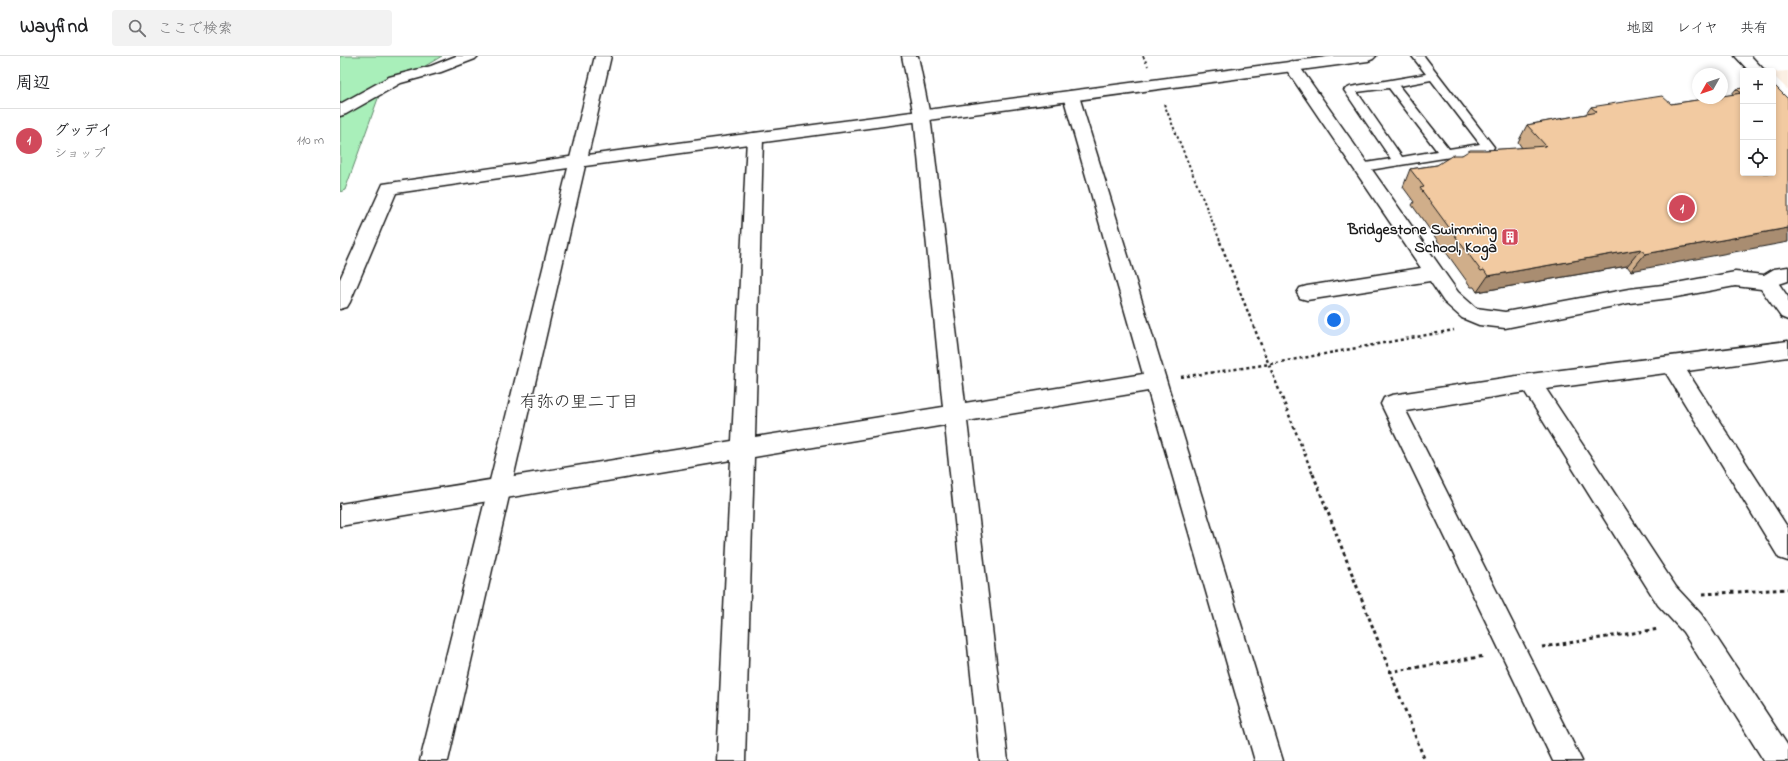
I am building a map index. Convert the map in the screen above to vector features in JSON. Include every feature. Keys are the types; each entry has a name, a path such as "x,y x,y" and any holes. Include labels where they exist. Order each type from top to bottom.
{"street":[{"path":"340,111 395,80 436,69 470,56"},
{"path":"434,761 576,162 603,56"},
{"path":"910,56 922,116 994,761"},
{"path":"342,295 390,188 1368,56"},
{"path":"1743,56 1754,68"},
{"path":"1292,66 1363,167 1451,297 1469,313 1479,317 1505,320 1594,302 1735,279 1767,282 1781,274 1788,274"},
{"path":"1071,96 1269,761"},
{"path":"731,761 754,138"},
{"path":"1307,293 1434,273"},
{"path":"1767,282 1788,312"},
{"path":"1568,761 1392,404 1530,383 1788,349"},
{"path":"1671,364 1788,550"},
{"path":"340,515 1155,381"},
{"path":"1530,383 1667,596 1692,623 1782,761"}],"lane":[{"path":"1363,167 1488,147 1418,56"},
{"path":"1399,161 1350,90 1434,76"},
{"path":"1392,84 1446,154"}],"path":[{"path":"1156,85 1270,364 1425,761"},
{"path":"1155,381 1270,364 1455,330 1469,313"},
{"path":"1667,596 1788,589"}],"shaded area":[{"path":"1788,71 1788,90 1776,78 1776,72"}],"green space":[{"path":"340,56 442,56 380,93 345,190 340,192"}],"building":[{"path":"1776,87 1788,99 1788,228 1645,254 1641,249 1488,276 1484,270 1481,271 1420,188 1424,187 1410,169 1437,165 1453,155 1462,155 1470,150 1546,146 1527,125 1597,112 1591,107 1662,96 1671,104 1692,101 1692,104 1728,104 1728,95 1740,93 1740,176 1776,176"}],"place":[{"name":"グッデイ","path":"1682,208"},
{"name":"Bridgestone Swimming School, Koga","path":"1510,237"}],"district":[{"name":"有弥の里二丁目","path":"579,401"}]}
